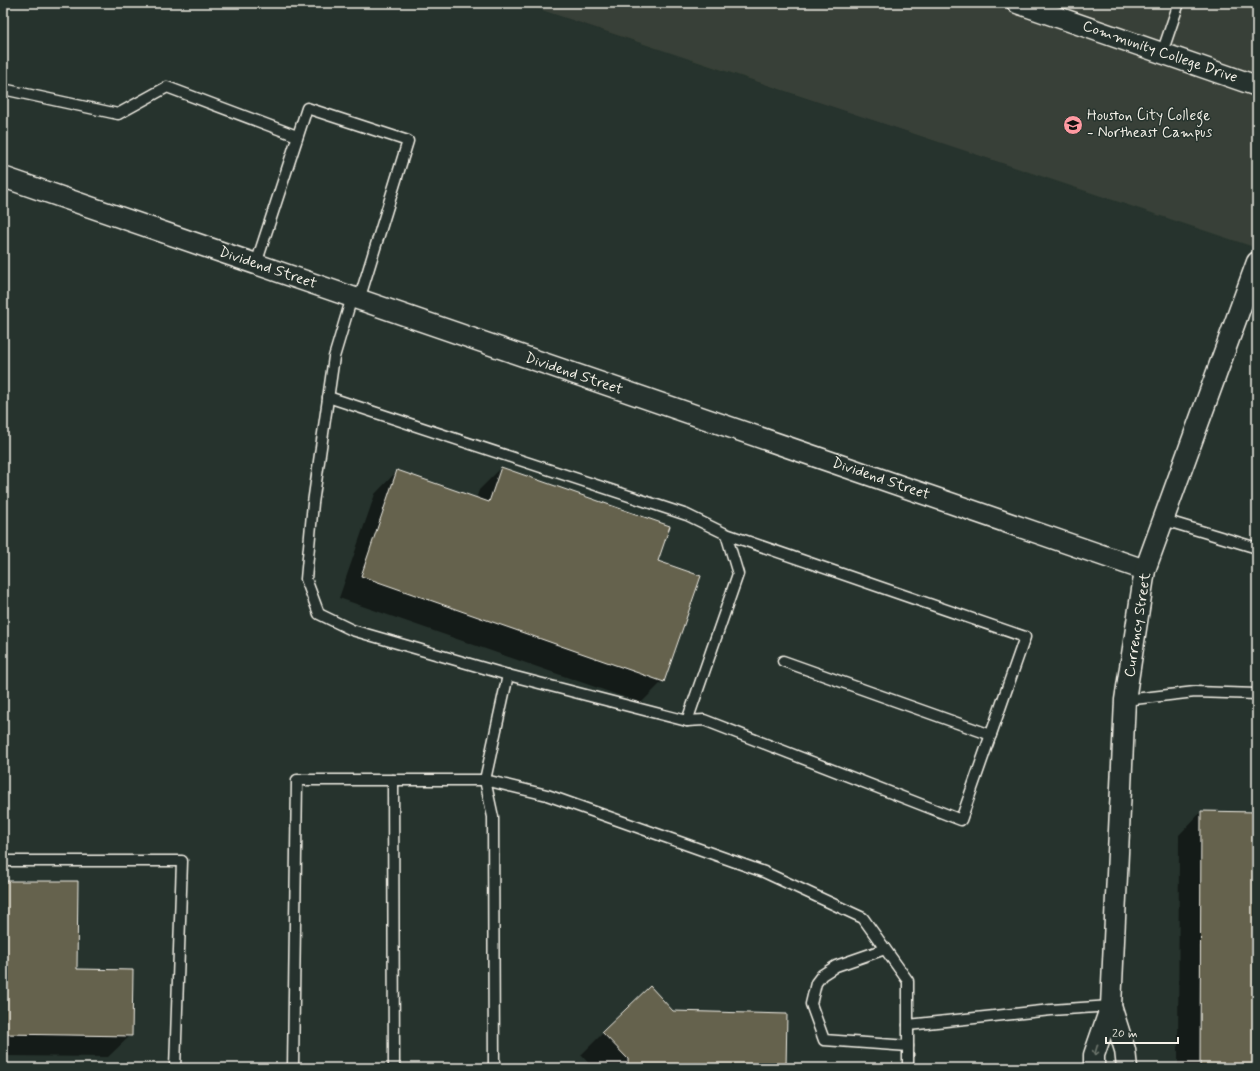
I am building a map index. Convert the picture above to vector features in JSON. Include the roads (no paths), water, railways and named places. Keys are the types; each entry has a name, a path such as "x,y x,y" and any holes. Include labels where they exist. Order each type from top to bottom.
{"street":[{"name":"Community College Drive","path":"1017,3 1257,86"},
{"name":"Dividend Street","path":"3,177 1145,570"},
{"name":"Currency Street","path":"1094,1068 1094,1054 1111,1006 1125,700 1145,570 1248,298 1257,262"},
{"name":"Currency Street","path":"1111,1006 1125,1050 1127,1068"}],"lane":[{"path":"1162,53 1179,3"},
{"path":"3,89 118,114 167,87 297,136"},
{"path":"256,264 306,108 408,141 356,298 334,357 328,397 314,503 306,579 320,614 352,630 508,675 687,721 704,720 961,820 1026,637 726,534 687,516 328,397"},
{"path":"1164,520 1257,548"},
{"path":"687,721 738,574 726,534"},
{"path":"783,661 991,735"},
{"path":"494,1068 493,817 485,780 508,675"},
{"path":"1125,700 1195,692 1257,694"},
{"path":"293,1068 297,780 485,780 547,795 764,872 863,918 908,981 908,1068"},
{"path":"393,780 394,1068"},
{"path":"3,862 182,861 175,1068"},
{"path":"885,949 836,966 822,976 816,983 811,1004 824,1040 908,1046"},
{"path":"908,1025 1051,1010 1111,1006"}],"place":[{"name":"Houston City College - Northeast Campus","path":"1073,125"}]}
